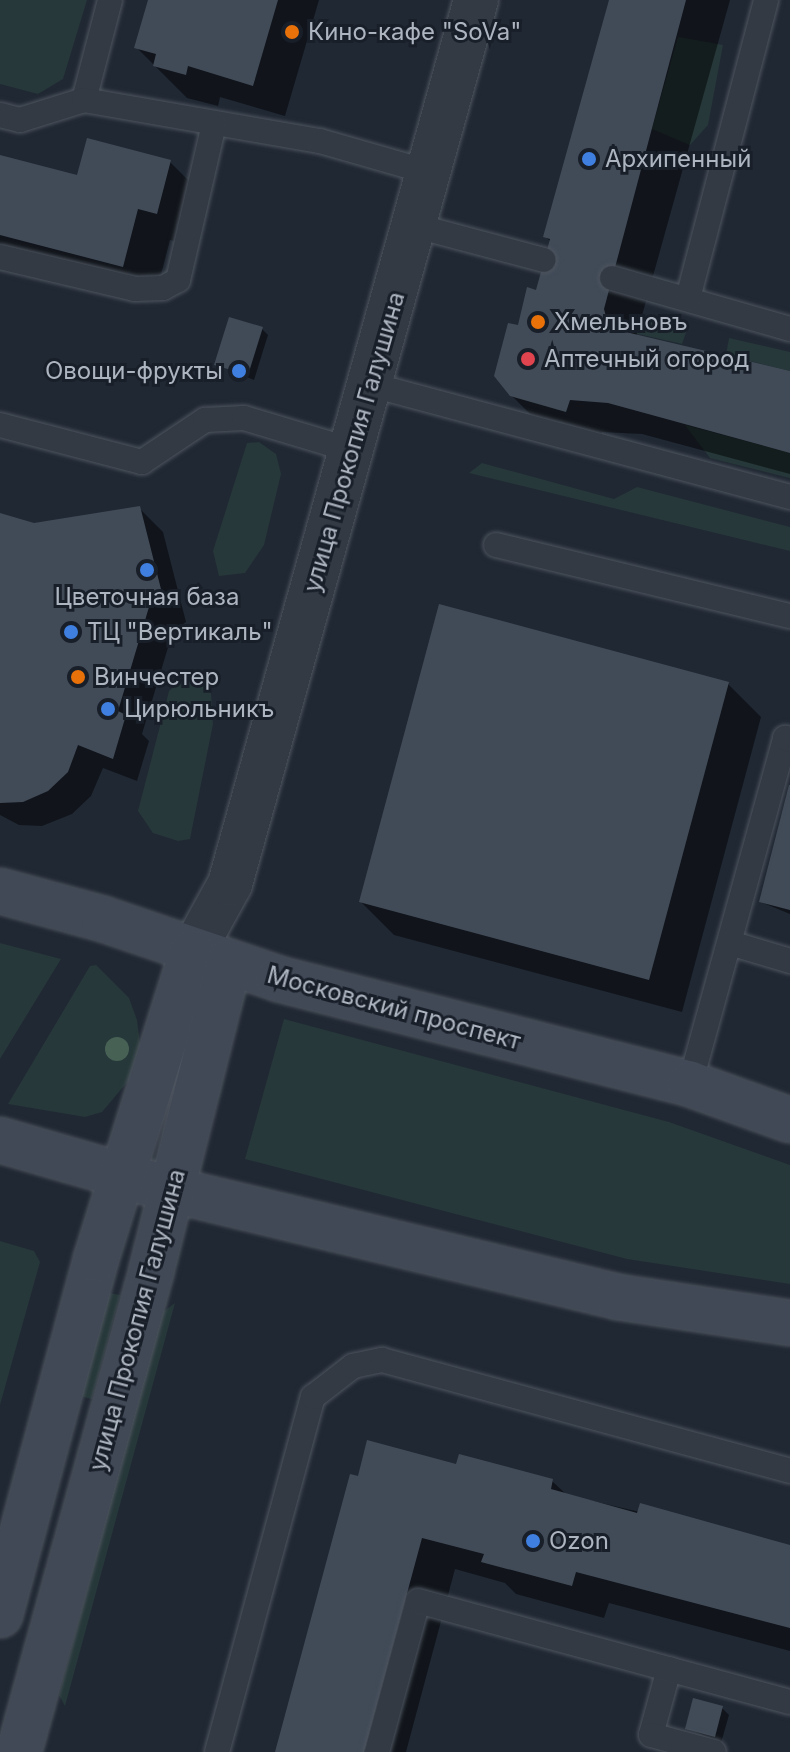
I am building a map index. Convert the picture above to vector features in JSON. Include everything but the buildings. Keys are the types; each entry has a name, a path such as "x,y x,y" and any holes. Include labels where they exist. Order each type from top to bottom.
{"main road":[{"name":"Московский проспект","path":"0,891 103,919 210,958 690,1084 790,1120"},
{"name":"улица Прокопия Галушина","path":"0,1615 122,1175 210,958"},
{"name":"улица Прокопия Галушина","path":"19,1752 173,1190 210,958"},
{"path":"0,1140 173,1190 618,1297 790,1323"}],"street":[{"name":"улица Прокопия Галушина","path":"210,958 299,629 354,451 476,0"}],"lane":[{"path":"84,100 110,0"},
{"path":"688,298 766,0"},
{"path":"0,115 20,120 84,100 320,141 428,172"},
{"path":"0,257 135,289 163,288 178,280 214,124"},
{"path":"416,226 544,260"},
{"path":"612,278 790,329"},
{"path":"372,385 790,497"},
{"path":"0,425 142,462 205,420 244,418 354,451"},
{"path":"496,545 790,616"},
{"path":"690,1084 785,738 790,740"},
{"path":"730,943 790,961"},
{"path":"217,1752 313,1397 353,1366 382,1360 790,1471"},
{"path":"377,1752 418,1601 790,1702"},
{"path":"669,1669 651,1735 714,1752"}],"shaded area":[{"path":"0,0 87,0 63,79 38,94 0,84"},
{"path":"678,37 723,45 708,125 690,145 652,129"},
{"path":"621,320 658,321 688,327 682,344 616,329"},
{"path":"729,338 790,352 790,371 726,355"},
{"path":"685,425 790,453 790,478 710,458"},
{"path":"259,442 276,454 281,474 264,545 245,573 219,576 213,551 247,443"},
{"path":"482,463 614,499 637,487 790,527 790,551 469,473"},
{"path":"187,674 210,677 213,724 190,839 178,841 153,833 138,811 169,691"},
{"path":"0,943 61,959 0,1059"},
{"path":"96,965 129,998 137,1020 140,1044 130,1079 102,1112 85,1117 8,1104 90,966"},
{"path":"284,1019 669,1122 790,1165 790,1284 627,1259 245,1159"},
{"path":"0,1241 34,1251 40,1262 0,1405"},
{"path":"109,1293 120,1295 92,1399 80,1396"},
{"path":"175,1303 65,1706 59,1695 160,1314"}],"place":[{"name":"Кино-кафе \"SoVa\"","path":"292,32"},
{"name":"Архипенный","path":"589,159"},
{"name":"Хмельновъ","path":"538,322"},
{"name":"Аптечный огород","path":"528,359"},
{"name":"Овощи-фрукты","path":"239,371"},
{"name":"Цветочная база","path":"147,570"},
{"name":"ТЦ \"Вертикаль\"","path":"71,632"},
{"name":"Винчестер","path":"78,677"},
{"name":"Цирюльникъ","path":"108,709"},
{"name":"Ozon","path":"533,1541"}]}
